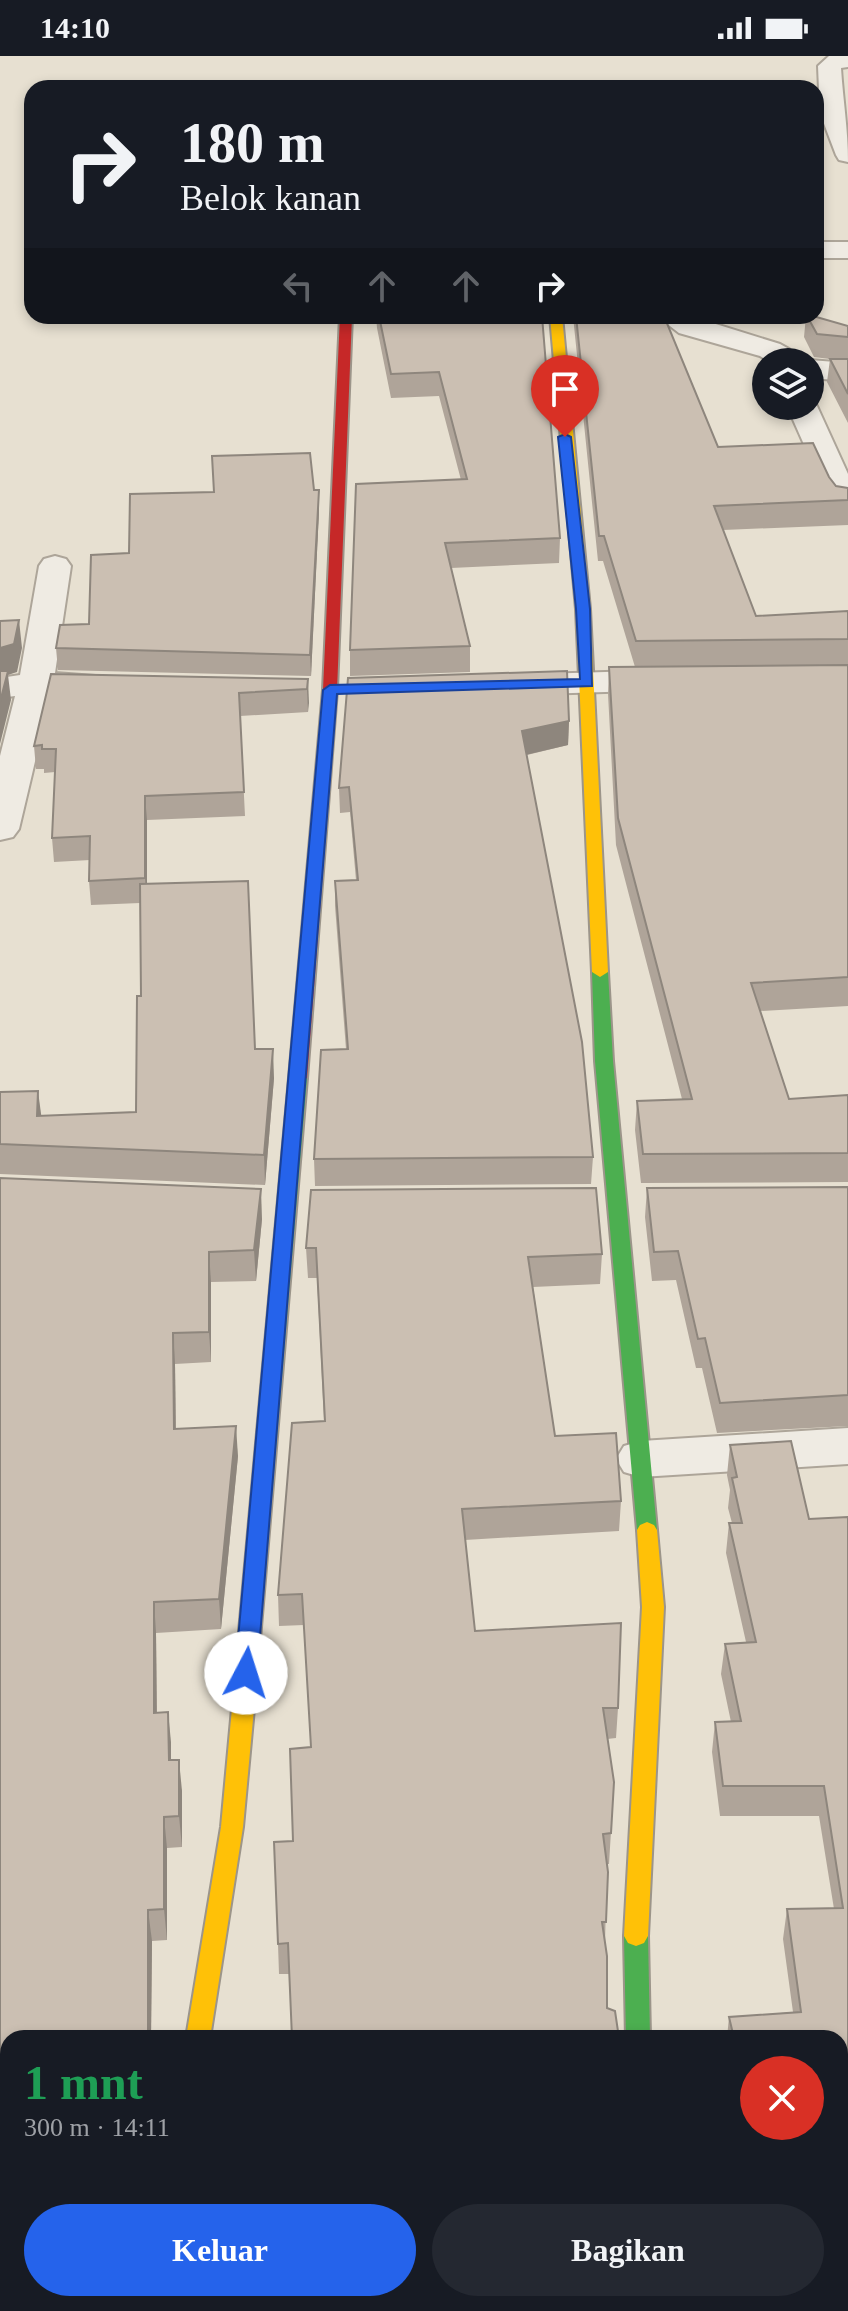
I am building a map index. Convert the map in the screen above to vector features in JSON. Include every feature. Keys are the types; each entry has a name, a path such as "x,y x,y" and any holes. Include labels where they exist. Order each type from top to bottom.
{"street":[{"path":"848,60 832,62 829,66 832,113 848,155"},
{"path":"824,250 848,250"},
{"path":"199,2030 232,1827 304,1203 315,845 330,689 346,324"},
{"path":"557,324 587,683 604,1061 653,1607 636,1940 638,2030"},
{"path":"684,324 763,348"},
{"path":"824,370 848,372"},
{"path":"808,420 847,505"},
{"path":"0,829 36,683 55,566"},
{"path":"481,686 709,679"},
{"path":"0,688 36,683 145,686"},
{"path":"242,1201 304,1203"},
{"path":"570,1203 664,1202"},
{"path":"641,1459 848,1446"}],"building":[{"path":"824,319 848,326 848,337 817,334 811,324 824,324"},
{"path":"381,324 543,324 560,538 445,543 470,646 350,650 356,484 467,479 439,372 391,374"},
{"path":"577,324 667,324 718,447 813,443 836,486 848,488 848,500 714,506 756,616 848,611 848,639 636,641 604,536 599,536"},
{"path":"830,359 848,359 848,394"},
{"path":"310,453 314,490 319,490 310,655 56,648 60,625 89,624 91,555 129,553 130,494 214,492 212,456"},
{"path":"19,620 14,644 0,648 0,621"},
{"path":"848,665 848,977 751,983 789,1099 848,1095 848,1153 643,1154 637,1101 692,1099 618,818 609,667"},
{"path":"0,671 8,671 0,702"},
{"path":"567,671 569,721 522,731 582,1042 593,1157 314,1159 321,1050 348,1049 335,881 358,880 349,787 339,788 348,678"},
{"path":"51,674 308,679 307,689 239,693 244,792 145,796 145,878 89,881 90,836 52,838 56,749 34,746"},
{"path":"248,881 255,1049 273,1049 264,1155 0,1144 0,1092 38,1091 37,1116 136,1112 137,996 141,996 140,884"},
{"path":"0,1178 261,1189 254,1250 209,1252 209,1332 173,1333 174,1429 236,1426 219,1599 154,1602 154,1713 168,1712 169,1760 179,1760 179,1816 164,1817 164,1909 148,1910 148,2030 0,2030"},
{"path":"848,1187 848,1395 720,1403 705,1338 698,1339 678,1251 654,1252 647,1188"},
{"path":"596,1188 602,1254 528,1257 555,1436 616,1433 621,1501 462,1509 475,1631 621,1623 618,1708 603,1708 614,1782 611,1833 603,1834 608,1872 606,1922 602,1922 607,1956 607,2008 615,2011 618,2030 292,2030 288,1943 278,1944 274,1842 293,1841 290,1749 311,1747 302,1594 278,1595 292,1423 325,1421 316,1248 306,1248 311,1190"},
{"path":"791,1441 809,1519 848,1517 848,2030 732,2030 729,2017 801,2012 787,1909 843,1908 824,1786 723,1786 715,1722 741,1721 725,1644 756,1642 729,1523 742,1523 732,1478 737,1477 730,1445"}],"traffic: fast":[{"path":"600,972 604,1061 647,1530"},
{"path":"245,1687 298,1078"},
{"path":"636,1936 638,2030"}],"traffic: slow":[{"path":"557,324 583,609 600,972"},
{"path":"636,1936 653,1607 647,1530"},
{"path":"199,2030 232,1827 245,1687"}],"traffic: jam":[{"path":"298,1078 330,690 346,324"}],"route":[{"path":"246,1673 288,1212 315,845 330,690 587,683 583,609 565,437"}]}
